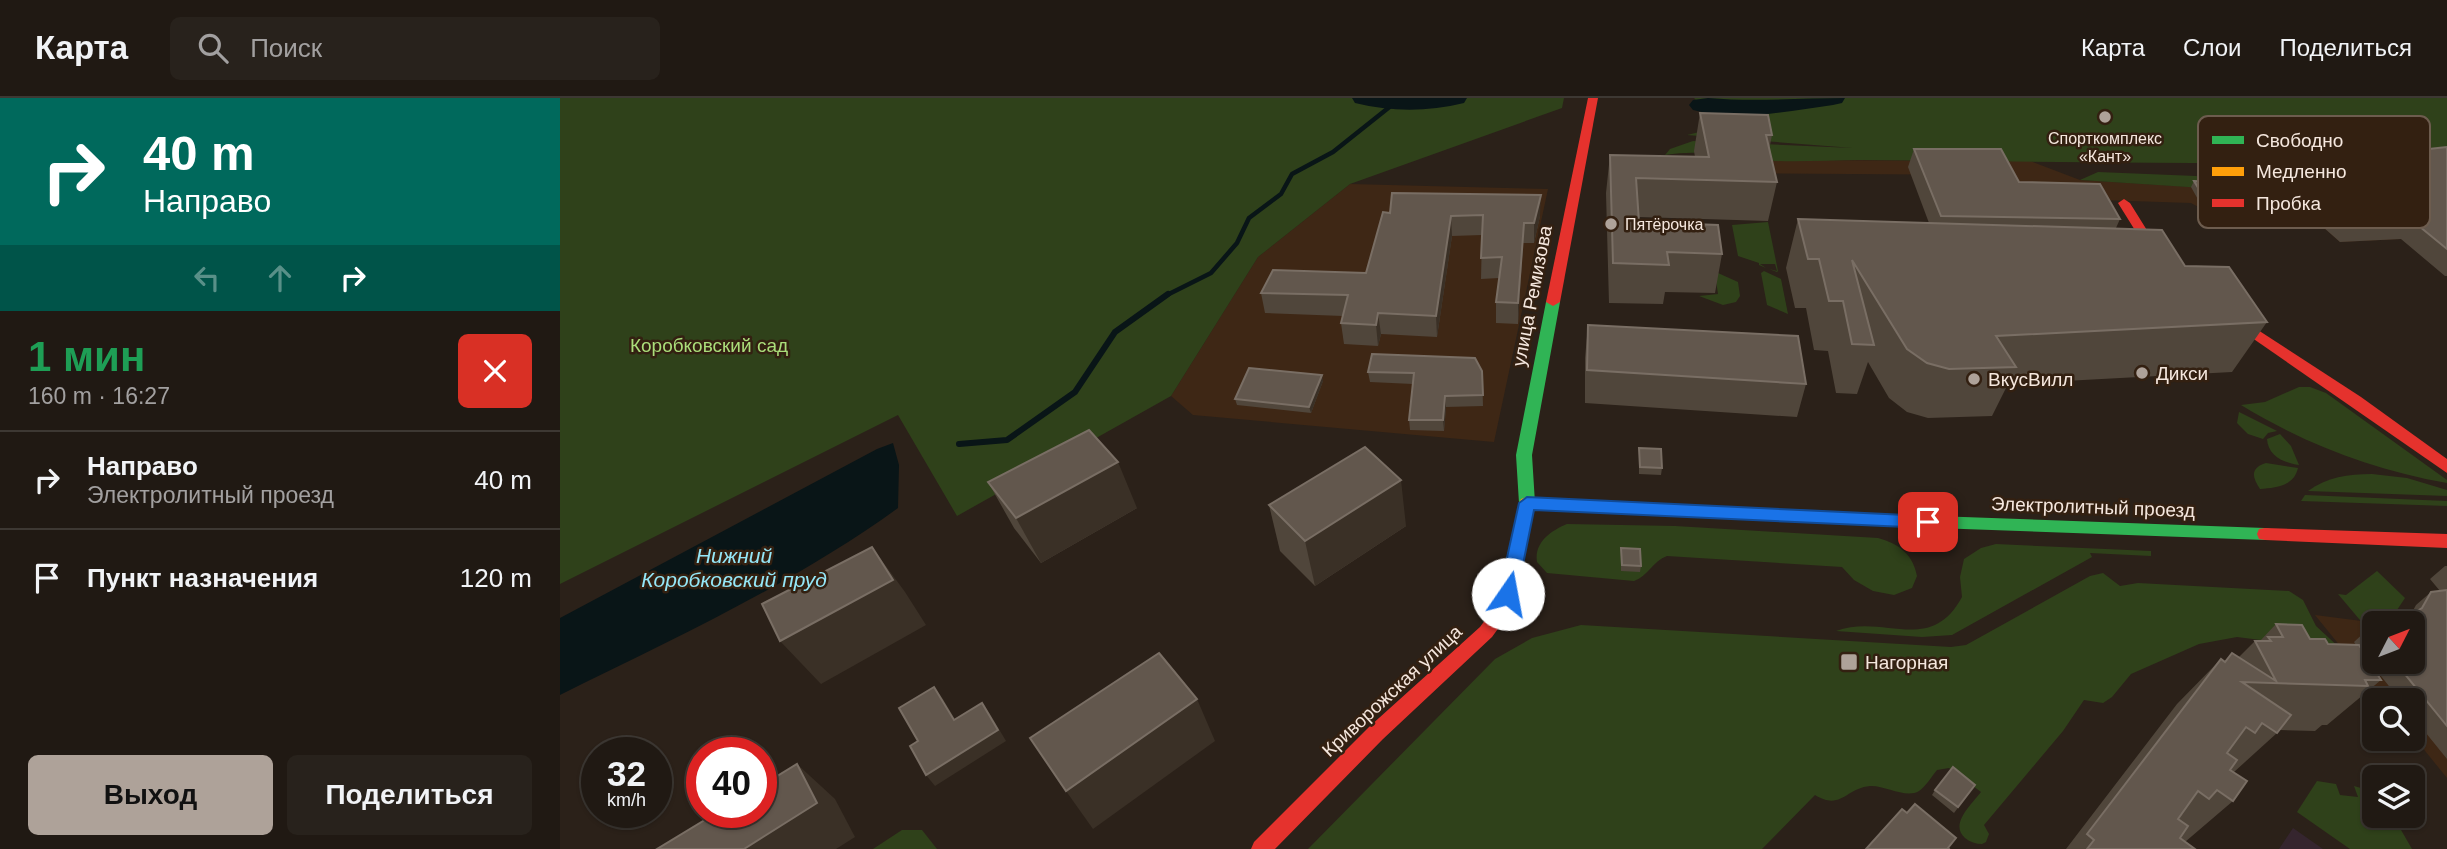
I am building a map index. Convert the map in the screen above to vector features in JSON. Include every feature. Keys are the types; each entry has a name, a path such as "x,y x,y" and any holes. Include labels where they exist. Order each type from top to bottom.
{"street":[{"name":"улица Ремизова","path":"1527,503 1524,455 1593,98"},
{"path":"2124,203 2171,278"},
{"path":"2215,307 2356,401 2447,467"},
{"name":"Электролитный проезд","path":"1527,503 1928,522 2447,541"},
{"name":"Криворожская улица","path":"1261,849 1377,733 1486,632 1499,615 1508,594 1527,503"}],"shaded area":[{"path":"1762,160 2030,161 2080,180 2198,187 2198,207 2191,203 2040,198 1997,175 1698,173"},
{"path":"1350,184 1548,189 1494,442 1193,415 1171,396 1258,257"},
{"path":"2324,228 2388,228 2401,239 2340,242"},
{"path":"2447,603 2447,778 2425,751 2425,688 2374,688 2363,674 2426,674 2426,611 2411,611 2429,604"},
{"path":"2315,615 2362,621 2362,673"},
{"path":"2293,828 2323,849 2279,849"}],"green space":[{"name":"Коробковский сад","path":"560,98 1564,98 1562,108 1350,184 1258,257 1171,396 957,516 898,415 560,584"},
{"name":"Спорткомплекс «Кант»","path":"1694,98 2447,98 2447,167 2430,158 2430,116 2198,116 2198,163 1785,161 1701,153 1665,155 1670,149 1693,141 1853,148 1687,135 1740,122 1710,115"},
{"path":"2098,172 2198,176 2198,188 2080,180"},
{"path":"1768,222 1778,271 1777,272 1769,269 1777,271 1775,264 1760,264 1766,268 1738,256 1732,225"},
{"path":"1764,271 1781,279 1788,314 1767,305 1761,273"},
{"path":"1715,274 1738,282 1740,296 1736,302 1723,305 1699,296 1718,294"},
{"path":"2299,387 2310,387 2326,393 2447,480 2447,483 2393,471 2340,454 2290,432 2241,405 2265,402"},
{"path":"2239,412 2277,431 2268,433 2263,439 2248,434 2237,423"},
{"path":"2280,434 2291,446 2299,465 2283,460 2270,450 2267,439"},
{"path":"2266,463 2298,468 2293,479 2288,482 2278,487 2260,489 2254,473 2257,467"},
{"path":"2372,474 2407,478 2447,490 2447,496 2308,491 2338,477"},
{"path":"2305,495 2447,501 2447,506 2301,501"},
{"path":"1567,524 1675,526 1878,538 1904,551 1909,556 1917,576 1912,588 1894,595 1873,591 1854,580 1842,567 1667,556 1634,581 1547,573 1537,562 1538,549 1544,538"},
{"path":"1996,544 2151,551 2151,556 2090,553 2092,557 1952,635 1922,637 1836,631 1871,626 1921,629 1936,625 1949,615 1962,597 1960,577 1964,559 1981,548"},
{"path":"2377,571 2405,598 2396,611 2362,611 2362,622 2338,594 2346,595"},
{"path":"2103,573 2120,586 2138,583 2289,591 2303,600 2316,626 2362,669 2362,673 2276,642 2237,637 2199,644 2131,674 2112,697 2103,703 2084,700 2063,731 1984,825 1989,834 1986,842 1982,844 1965,838 1959,827 1964,814 1981,792 1949,768 1937,770 1919,791 1914,793 1870,786 1855,790 1838,800 1831,801 1815,795 1762,849 1308,849 1495,659 1532,638 1581,625 1951,647 1966,645 2090,576"},
{"path":"2317,781 2336,784 2340,795 2358,797 2354,786 2362,788 2362,828 2400,828 2412,849 2350,849 2297,812"},
{"path":"902,830 922,830 937,849 873,849"}],"water":[{"name":"Нижний Коробковский пруд","path":"893,443 899,465 898,508 858,536 775,586 560,695 560,618 877,449"}],"building":[{"path":"1700,113 1768,115 1772,135 1766,135 1777,182 1636,178 1639,222 1718,225 1722,254 1667,252 1669,265 1613,263 1610,155 1709,157"},
{"path":"2447,147 2447,249 2421,228 2430,228 2430,149"},
{"path":"1914,149 2001,149 2019,182 2100,184 2120,219 1941,216"},
{"path":"1392,193 1541,195 1534,223 1524,223 1518,303 1496,302 1502,257 1481,258 1483,215 1451,216 1436,316 1378,313 1376,325 1341,323 1348,295 1261,293 1273,270 1366,273 1383,212 1390,213"},
{"path":"1798,219 2162,230 2185,266 2229,267 2267,322 1996,336 2016,367 1949,369 1927,363 1907,349 1852,260 1874,345 1852,344 1843,301 1829,301 1819,259 1808,259"},
{"path":"1588,325 1798,336 1806,384 1587,370"},
{"path":"1372,354 1475,358 1482,371 1483,395 1445,396 1443,420 1409,420 1414,373 1368,372"},
{"path":"1249,368 1322,375 1309,407 1235,399"},
{"path":"1089,430 1118,462 1016,518 988,482"},
{"path":"1365,447 1401,480 1305,541 1269,505"},
{"path":"1639,448 1661,449 1662,468 1640,467"},
{"path":"872,547 893,580 780,641 762,604"},
{"path":"1621,548 1640,549 1641,566 1622,565"},
{"path":"2447,590 2447,726 2425,699 2425,688 2416,688 2405,674 2426,674 2426,611 2417,611 2422,608 2431,592"},
{"path":"2276,624 2302,625 2310,639 2325,639 2328,644 2359,645 2362,650 2362,674 2377,674 2381,680 2365,680 2368,686 2242,682 2291,715 2277,733 2262,723 2255,733 2246,727 2227,753 2237,760 2230,770 2247,781 2233,801 2217,790 2209,799 2198,791 2178,819 2188,826 2180,838 2195,849 2087,849 2094,840 2087,834 2221,659 2225,662 2232,653 2276,681 2255,641 2271,641 2268,637 2283,637"},
{"path":"1159,653 1197,699 1066,791 1030,738"},
{"path":"934,687 954,720 982,703 998,730 926,775 910,746 918,741 899,708"},
{"path":"797,764 817,803 744,849 657,849 692,828 777,828 777,776"},
{"path":"1953,767 1975,785 1958,807 1935,790"},
{"path":"1915,804 1956,838 1949,849 1866,849 1902,809 1907,813"}],"waterway":[{"path":"1364,98 1410,104 1455,98"},
{"path":"1702,105 1747,109 1833,98"},
{"path":"1166,296 1211,273 1237,243 1249,218 1281,194 1292,174 1333,152 1392,105"},
{"path":"959,444 1007,440 1075,392 1115,332 1166,296"}],"traffic: fast":[{"path":"1511,578 1527,503 1524,455 1553,302"},
{"path":"1907,521 2265,534"}],"traffic: slow":[{"path":"1527,503 1907,521"}],"traffic: jam":[{"path":"1553,302 1593,98"},
{"path":"2124,203 2162,264"},
{"path":"2224,312 2356,401 2447,467"},
{"path":"2265,534 2447,541"},
{"path":"1261,849 1376,733 1486,632 1499,615 1511,578"}],"place":[{"name":"Спорткомплекс «Кант»","path":"2105,117"},
{"name":"Пятёрочка","path":"1611,224"},
{"name":"Дикси","path":"2142,373"},
{"name":"ВкусВилл","path":"1974,379"},
{"name":"Нагорная","path":"1849,662"}],"route":[{"path":"1508,594 1527,503 1928,522"}]}
